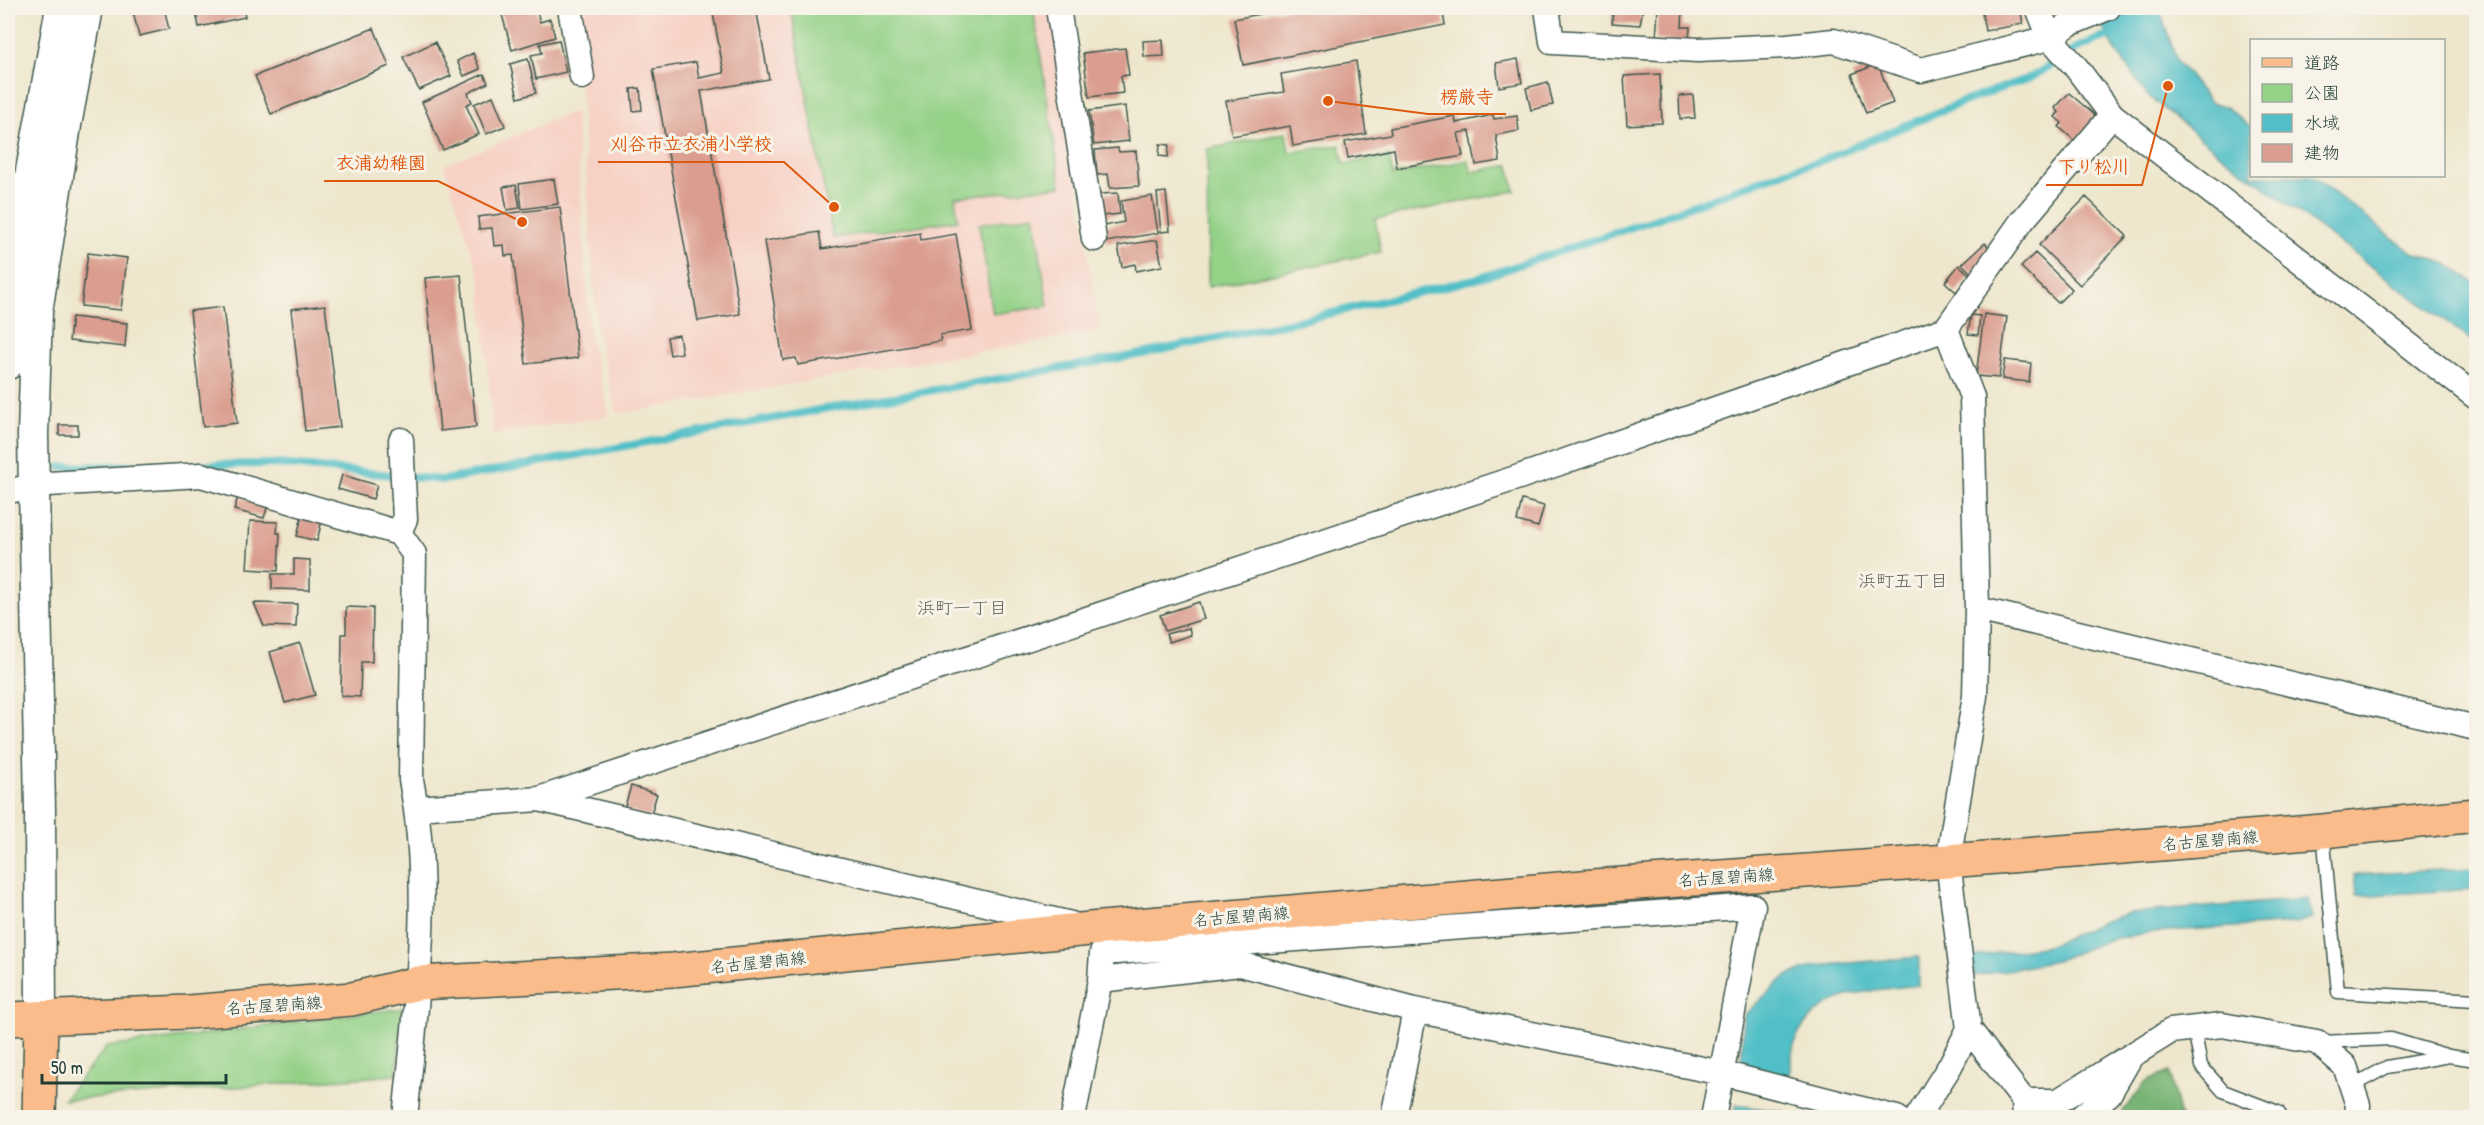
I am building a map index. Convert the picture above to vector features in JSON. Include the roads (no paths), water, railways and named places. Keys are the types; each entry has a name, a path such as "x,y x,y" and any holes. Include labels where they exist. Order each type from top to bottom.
{"main road":[{"name":"名古屋碧南線","path":"8,1019 188,1012 351,999 418,983 673,970 1090,929 1594,886 2323,831 2476,815"},
{"path":"39,1118 41,1018"}],"street":[{"path":"8,364 15,258 61,8"},
{"path":"41,1018 40,822 21,489 33,434 37,312 66,125 88,8"},
{"path":"570,8 582,77"},
{"path":"1058,8 1094,239"},
{"path":"1547,8 1552,42 1698,50 1787,46 1834,41 1922,70 2058,35 2108,8"},
{"path":"2038,8 2058,35 2075,66 2112,115 2476,397"},
{"path":"417,808 539,799 1519,477 1946,329 2022,221 2112,115"},
{"path":"1946,329 1972,397 1977,609 1975,696 1948,861 1969,1029 2024,1109 2058,1101 2171,1031 2222,1025 2317,1042 2345,1066 2358,1105 2357,1118"},
{"path":"399,533 405,519 402,450"},
{"path":"21,489 201,475 399,533 414,554 411,780 417,808 421,856 418,983 405,1118"},
{"path":"1977,609 2476,728"},
{"path":"539,799 1090,929"},
{"path":"1073,1118 1100,980 1102,953 1753,906 1713,1118"},
{"path":"1100,980 1240,964 1415,1010 1722,1074 1814,1108 1897,1118"},
{"path":"1394,1118 1415,1010"},
{"path":"1917,1118 1950,1066 1969,1029"},
{"path":"2080,1118 2109,1095 2132,1054"}],"lane":[{"path":"2323,831 2338,992 2476,1000"},
{"path":"2194,1028 2201,1066 2223,1091 2278,1112 2282,1118"},
{"path":"2317,1042 2391,1039 2449,1056 2476,1060"},
{"path":"2352,1086 2387,1067 2449,1056"}],"water":[{"path":"2093,8 2159,8 2177,61 2210,102 2227,107 2250,126 2250,177 2147,95 2115,49"},
{"path":"2251,177 2313,177 2410,251 2447,264 2476,284 2476,344"},
{"path":"2476,868 2476,889 2356,896 2354,875"},
{"path":"2308,899 2312,918 2296,923 2154,932 2111,939 2056,961 1975,976 1971,957 2048,946 2107,920 2130,913"},
{"path":"1919,957 1919,985 1850,995 1820,1009 1807,1021 1795,1042 1789,1078 1741,1066 1744,1015 1786,976 1815,966"},
{"path":"1736,1105 1785,1112 1784,1117 1733,1117"}],"waterway":[{"path":"199,465 277,464 444,480 824,409 1142,354 1311,318 1483,277 1653,220 1792,169 1818,162 1968,100 2032,77 2081,46 2118,32"},
{"path":"60,467 166,465"}],"place":[{"name":"下り松川","path":"2168,86"},
{"name":"楞厳寺","path":"1328,101"},
{"name":"刈谷市立衣浦小学校","path":"834,207"},
{"name":"衣浦幼稚園","path":"522,222"}],"district":[{"name":"浜町五丁目","path":"1903,580"},
{"name":"浜町一丁目","path":"962,607"}]}
